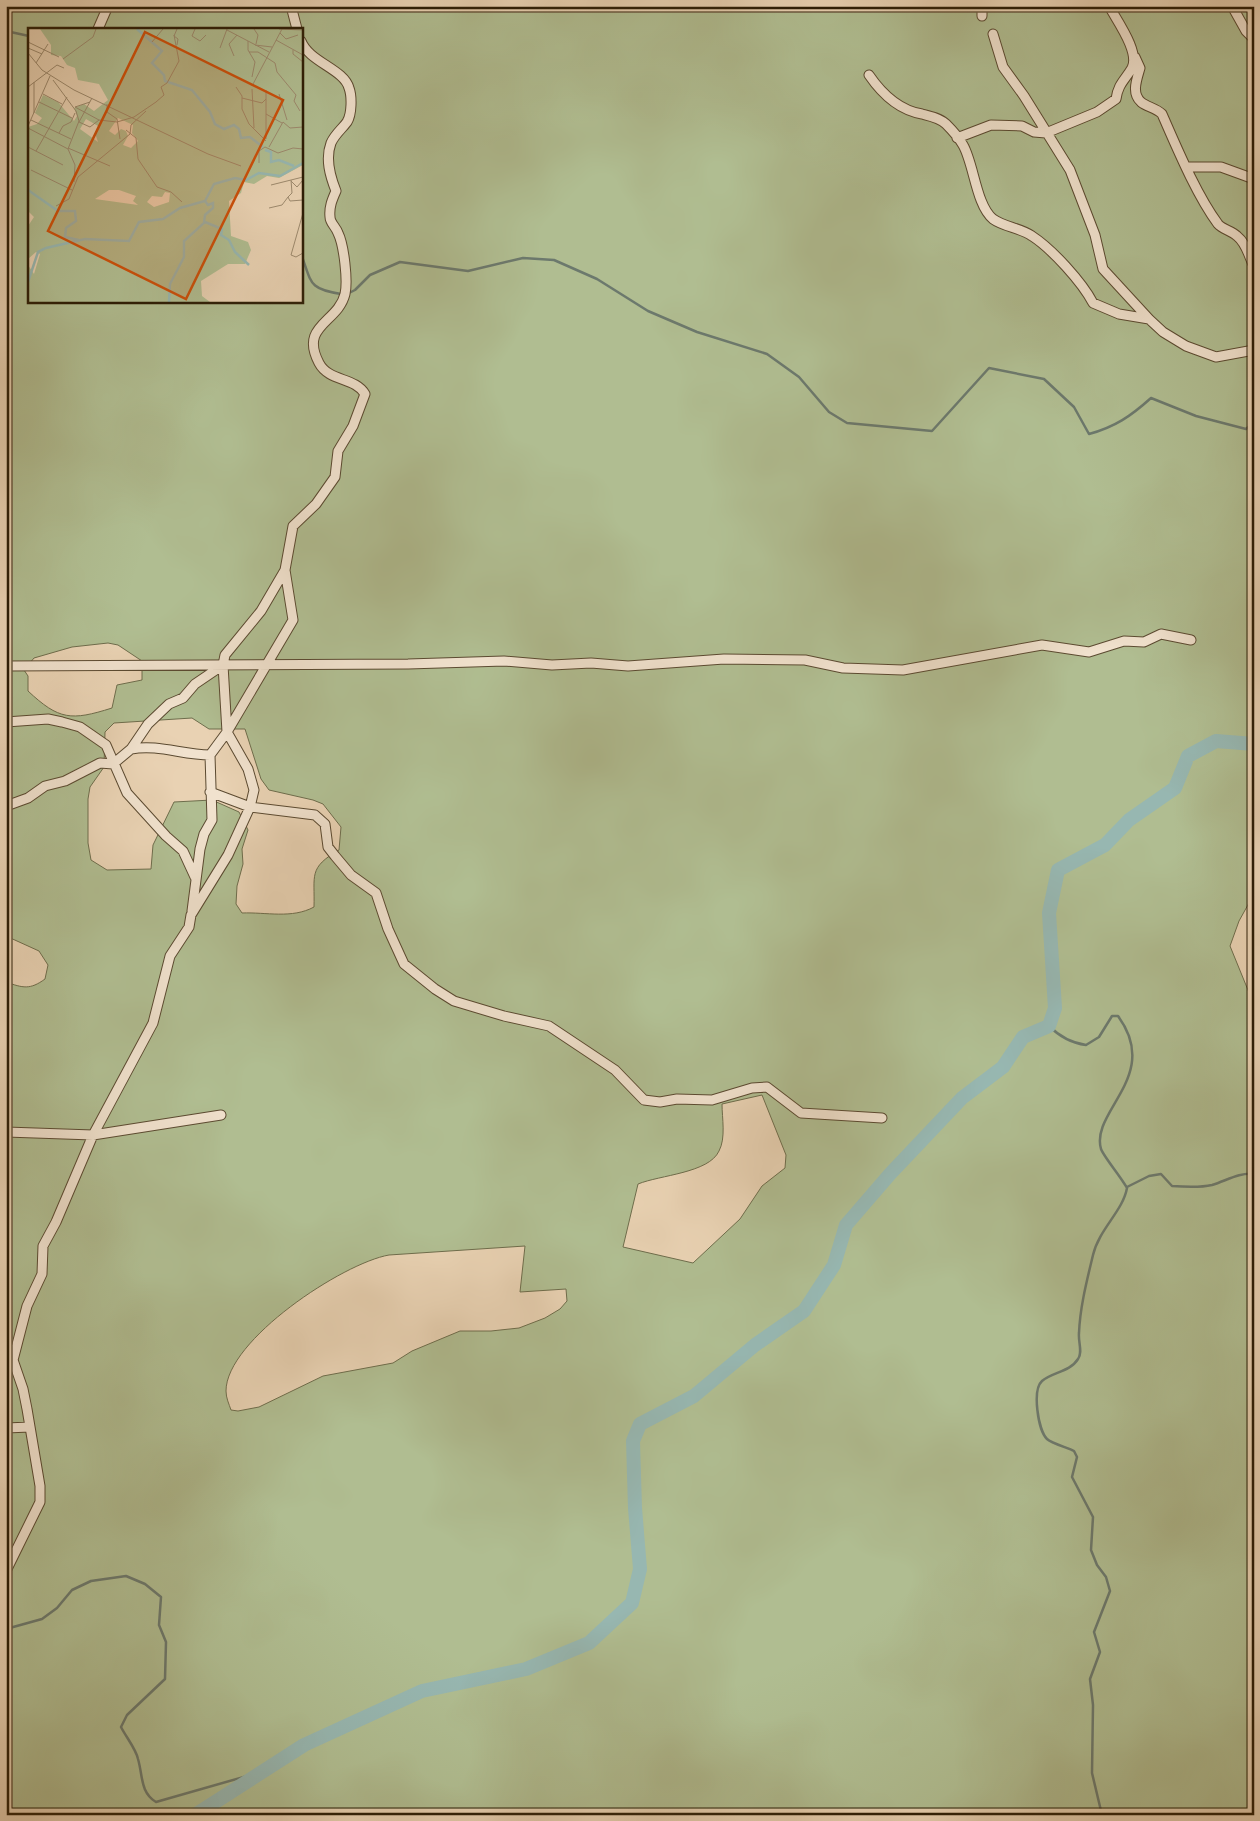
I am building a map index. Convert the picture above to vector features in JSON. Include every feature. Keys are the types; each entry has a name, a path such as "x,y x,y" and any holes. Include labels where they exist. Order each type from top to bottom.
{"street":[{"path":"98,28 108,6"},
{"path":"982,6 982,16"},
{"path":"1109,6 1140,68 1135,82 1136,91 1142,103 1155,108 1162,114 1187,166 1220,226 1245,243 1254,266"},
{"path":"1232,6 1246,31 1254,39"},
{"path":"993,34 1002,67 1024,96 1070,170 1095,235 1103,269 1163,332 1186,346 1216,357 1254,350"},
{"path":"13,1360 27,1306 42,1274 43,1246 56,1222 93,1135 153,1024 170,956 189,927 195,877 204,834 212,820 210,756 227,732 293,620 285,570 293,526 316,504 335,477 338,451 354,426 365,394 360,386 327,373 319,364 313,347 315,333 323,321 334,312 345,294 339,233 330,219 330,204 336,191 329,174 329,166 331,144 348,120 350,100 349,88 345,80 317,60 302,44"},
{"path":"957,138 976,130 999,124 1022,126 1034,132 1046,133 1097,112 1116,99 1118,86 1133,65 1133,53"},
{"path":"869,75 890,100 900,107 928,114 945,123 963,146 980,198 993,219 1032,236 1044,246 1078,281 1093,303 1119,314 1149,318"},
{"path":"1187,166 1221,167 1254,179"},
{"path":"191,915 228,855 250,806 254,790 248,770 227,732 223,665 225,655 261,611 285,570"},
{"path":"6,666 504,661 552,665 591,663 628,666 724,659 805,660 843,668 903,670 1042,645 1089,652 1124,641 1144,642 1161,634 1191,640"},
{"path":"6,806 28,798 46,786 65,781 100,763 113,764 131,749 148,724 169,704 183,698 195,684 223,665"},
{"path":"6,722 48,719 80,727 106,745 127,793 166,836 183,851 195,877"},
{"path":"131,749 149,746 190,755 210,756"},
{"path":"210,792 250,806 316,815 325,824 328,847 351,875 376,893 388,929 404,964 435,989 454,1001 476,1009 549,1026 615,1070 644,1100 660,1102 677,1099 712,1100 752,1088 767,1087 801,1113 882,1118"},
{"path":"6,1132 93,1135 221,1115"},
{"path":"6,1342 24,1389 40,1486 40,1502 6,1571"},
{"path":"6,1428 30,1427"}],"green space":[{"path":"6,6 1254,6 1254,894 1239,921 1230,946 1250,995 1254,997 1254,1815 6,1815 6,982 26,987 35,985 45,979 48,965 39,951 6,936","holes":["108,643 118,645 142,661 142,680 117,685 112,708 86,715 66,715 48,708 28,691 28,676 24,670 34,658 72,647","192,718 209,729 245,729 261,779 269,790 323,804 341,827 339,850 322,862 315,873 314,907 306,911 288,914 242,913 236,904 237,886 243,864 242,849 248,830 239,812 212,800 174,802 153,845 151,869 107,870 91,860 88,843 88,799 90,787 104,767 105,732 114,723","762,1095 786,1155 785,1168 762,1186 740,1219 693,1263 623,1247 638,1184 695,1169 714,1158 719,1151 723,1128 722,1104","525,1246 520,1292 566,1289 567,1301 560,1309 545,1318 519,1328 491,1331 460,1331 412,1351 393,1363 323,1376 259,1407 238,1411 231,1410 226,1391 231,1371 245,1349 265,1328 290,1307 344,1272 389,1255"]}],"waterway":[{"path":"6,31 28,36"},
{"path":"302,257 310,278 317,287 341,294"},
{"path":"347,294 355,290 370,275 400,262 468,271 523,258 554,260 597,279 648,311 697,332 767,354 799,377 829,412 847,423 932,431 989,368 1044,379 1074,407 1089,434 1107,428 1122,420 1151,398 1196,416 1246,429 1254,422"},
{"path":"195,1815 304,1745 422,1691 526,1669 589,1643 632,1603 640,1569 635,1508 633,1441 640,1424 694,1396 755,1345 804,1311 834,1265 846,1225 890,1174 962,1098 1003,1067 1023,1037 1049,1026 1055,1008 1049,913 1058,870 1105,845 1129,820 1175,788 1188,756 1216,741 1254,744"},
{"path":"1049,1026 1066,1039 1086,1045 1099,1037 1112,1016 1118,1016 1129,1037 1132,1057 1129,1074 1100,1135 1103,1153 1127,1188 1125,1196 1100,1237 1093,1255 1081,1313 1078,1359 1070,1367 1042,1381 1037,1393 1037,1410 1041,1427 1047,1439 1074,1451 1077,1457 1072,1477 1093,1517 1091,1550 1097,1565 1106,1577 1110,1591 1094,1632 1100,1652 1090,1679 1093,1705 1092,1773 1102,1815"},
{"path":"1127,1187 1149,1176 1161,1174 1172,1186 1192,1187 1212,1185 1238,1176 1254,1174"},
{"path":"6,1629 42,1619 57,1608 72,1590 91,1581 126,1576 145,1584 161,1597 159,1625 166,1642 165,1679 127,1715 121,1727 137,1755 147,1793 156,1802 261,1772"}]}
